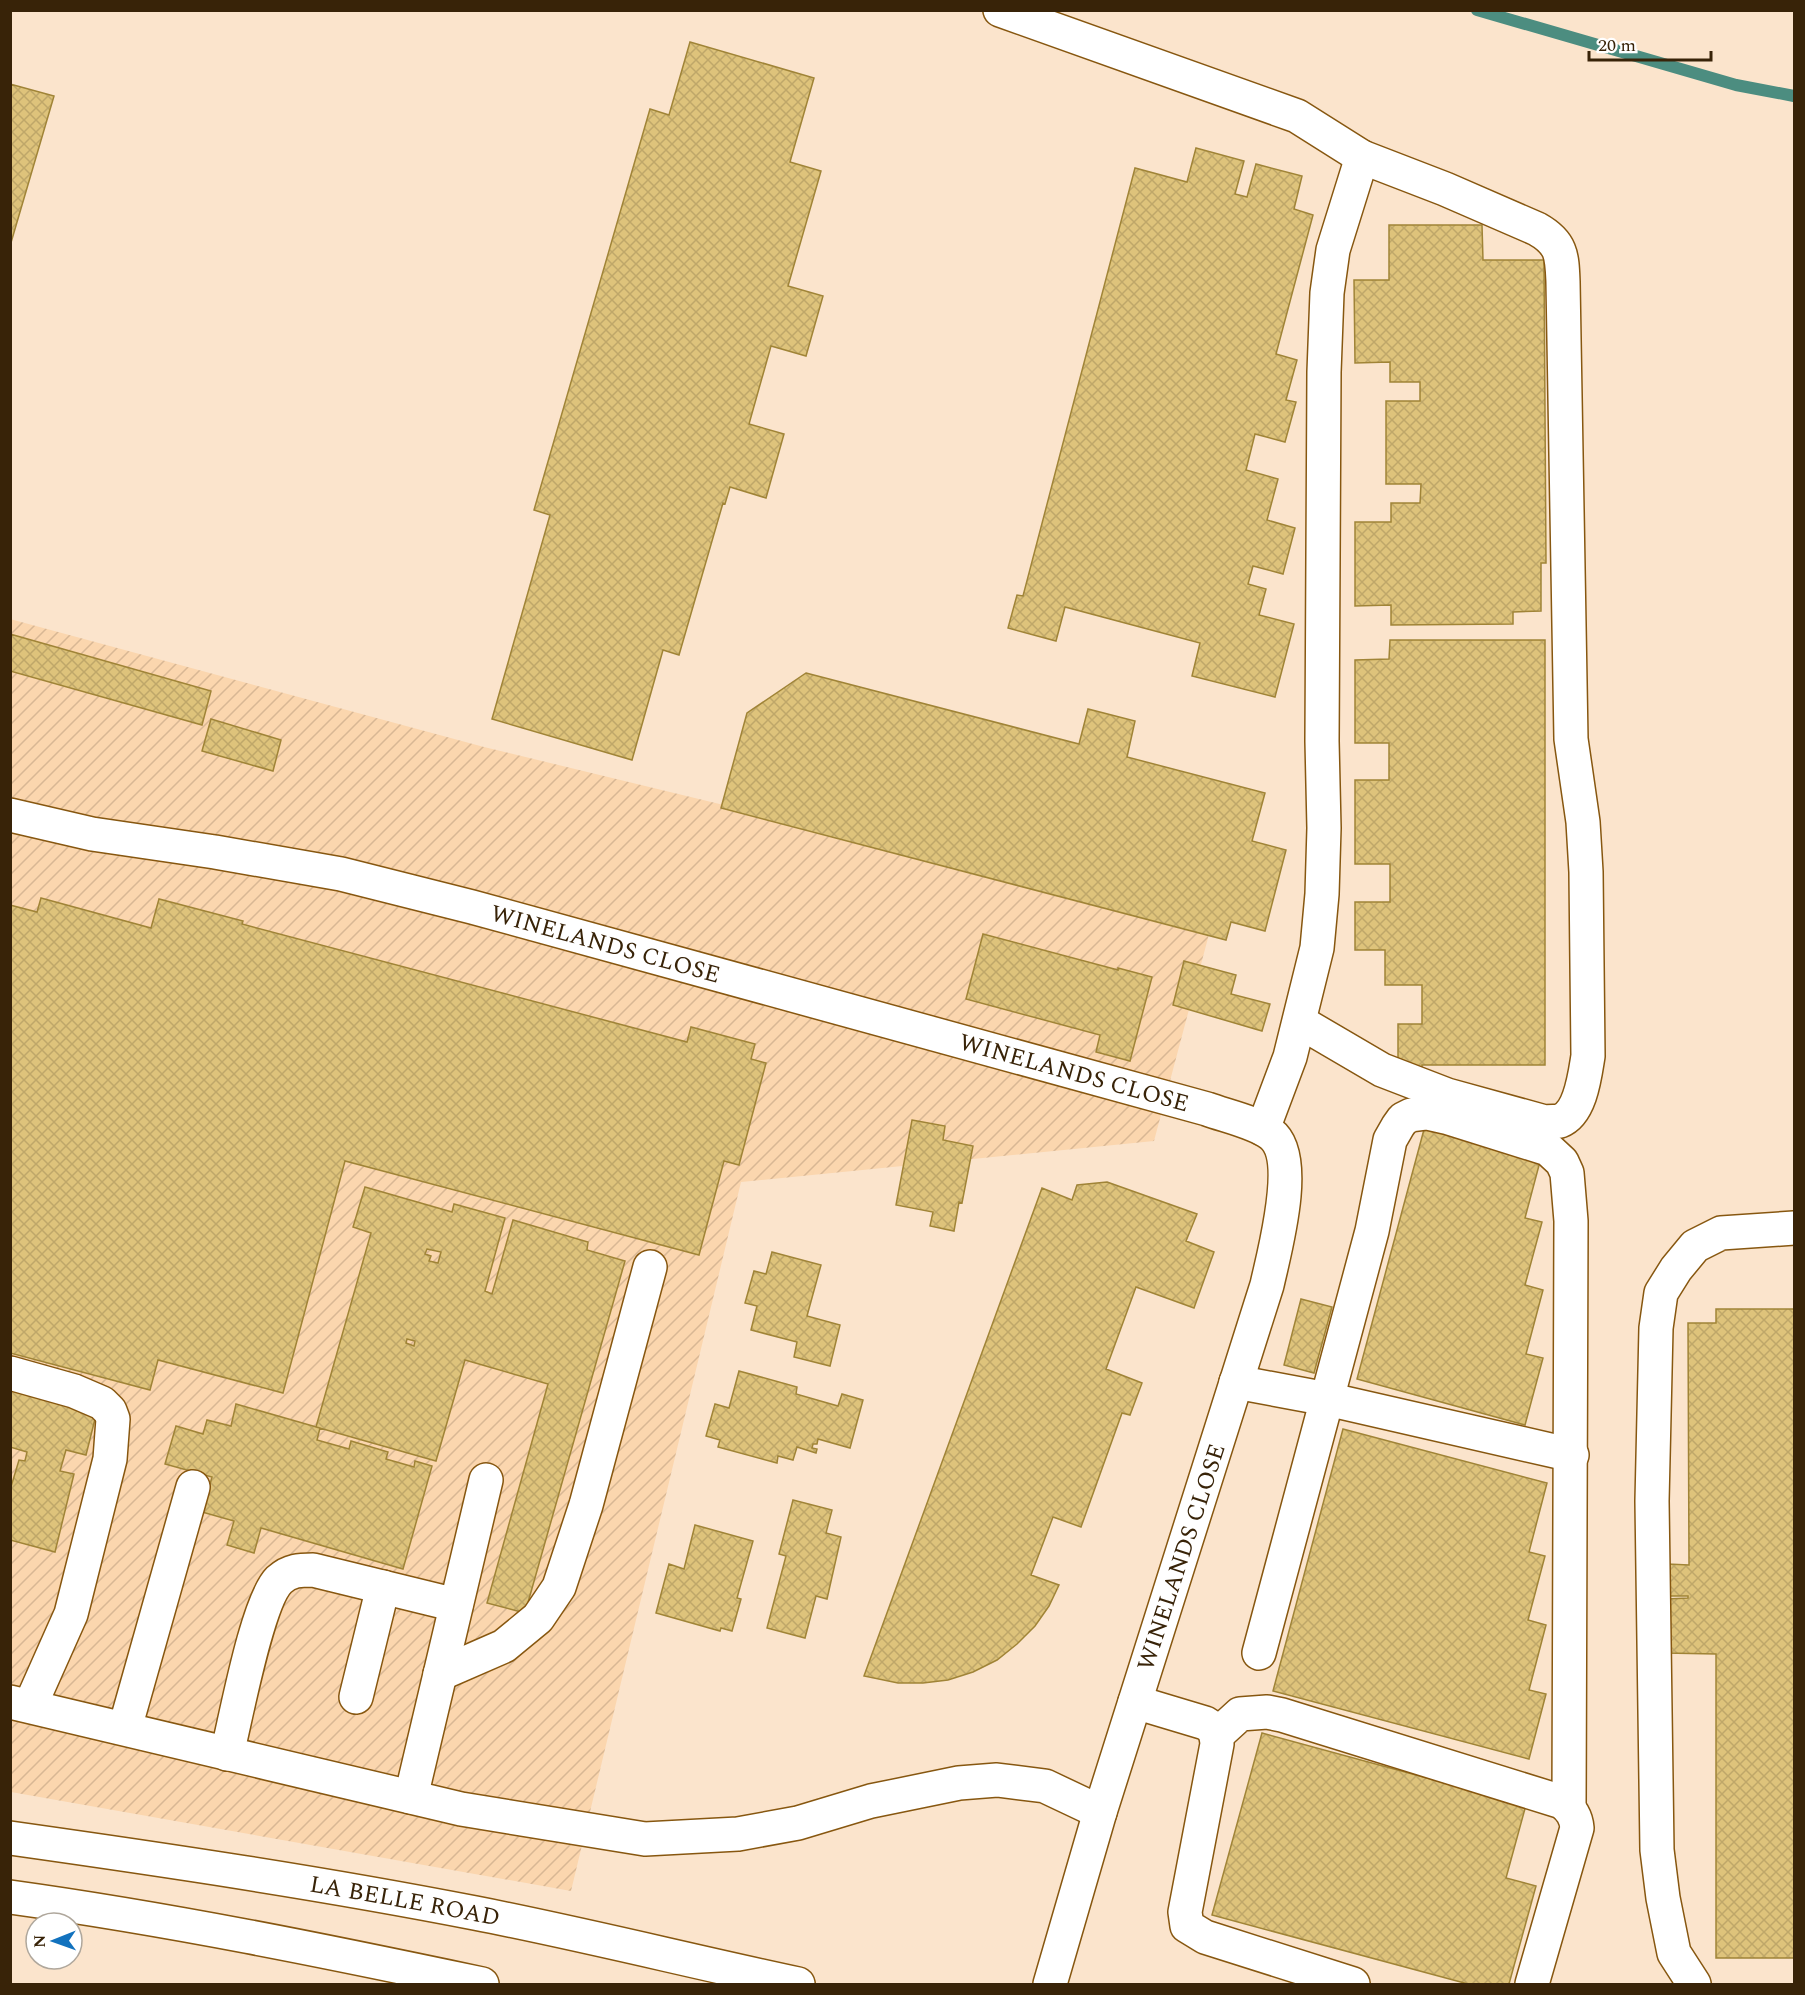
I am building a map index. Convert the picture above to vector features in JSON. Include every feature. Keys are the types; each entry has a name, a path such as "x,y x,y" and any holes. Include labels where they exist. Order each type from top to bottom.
{"street":[{"path":"1000,10 1297,116 1362,157 1445,189 1550,236 1558,248 1562,261 1571,739 1583,822 1586,872 1588,1056 1584,1083 1578,1101 1569,1114 1560,1121 1545,1122 1447,1095 1382,1070 1300,1022"},
{"path":"1263,1129 1290,1057 1317,948 1322,894 1324,828 1322,741 1324,384 1327,293 1333,250 1362,157"},
{"name":"WINELANDS CLOSE","path":"10,815 92,834 215,852 363,880 472,907 1207,1109 1274,1135 1285,1164 1286,1181 1267,1284 1100,1812 1050,1984"},
{"path":"1259,1653 1372,1232 1386,1158 1394,1131 1403,1119 1411,1115 1427,1113 1548,1149 1562,1162 1567,1173 1571,1221 1569,1807"},
{"path":"1694,1984 1674,1953 1663,1898 1657,1850 1652,1501 1658,1317 1661,1293 1676,1269 1695,1246 1720,1233 1794,1228"},
{"path":"440,1674 504,1646 538,1618 559,1587 586,1505 650,1267"},
{"path":"10,1373 74,1391 102,1403 110,1411 113,1419 110,1459 71,1614 20,1704 461,1809 645,1839 738,1834 798,1823 871,1801 959,1783 997,1780 1045,1786 1100,1812"},
{"path":"1236,1382 1327,1399 1572,1455"},
{"path":"411,1797 486,1480"},
{"path":"125,1728 193,1487"},
{"path":"227,1754 266,1603 280,1579 293,1570 314,1570 456,1605"},
{"path":"356,1696 383,1587"},
{"path":"1135,1702 1205,1723 1216,1735 1217,1744 1185,1912 1187,1926 1204,1937 1353,1984"},
{"path":"1216,1735 1240,1714 1267,1712 1282,1715 1562,1802 1569,1807 1576,1820 1577,1828 1532,1984"},
{"name":"LA BELLE ROAD","path":"10,1838 164,1860 477,1913 798,1984"},
{"path":"10,1897 317,1949 482,1984"}],"shaded area":[{"path":"10,619 484,747 1212,923 1154,1141 741,1182 571,1891 11,1792"}],"building":[{"path":"690,42 814,78 790,162 821,171 788,286 823,296 806,356 771,346 749,424 784,434 766,498 730,487 725,504 723,503 679,655 663,650 632,760 492,719 550,515 534,510 650,109 669,115"},
{"path":"10,84 54,96 10,246"},
{"path":"1196,148 1244,161 1235,194 1247,197 1256,164 1302,176 1294,209 1313,215 1276,354 1297,360 1286,400 1296,402 1285,442 1255,434 1246,470 1278,479 1267,520 1295,528 1283,574 1253,566 1248,584 1266,589 1259,615 1294,624 1275,697 1192,676 1200,643 1065,607 1056,641 1008,628 1017,595 1023,596 1135,168 1187,182"},
{"path":"1389,225 1482,225 1483,260 1544,260 1546,563 1541,563 1541,611 1513,612 1513,624 1391,625 1391,605 1355,606 1355,522 1391,522 1391,503 1420,503 1421,484 1386,484 1386,401 1420,401 1420,382 1390,382 1390,362 1355,363 1354,280 1389,280"},
{"path":"10,634 211,691 202,725 10,671"},
{"path":"1390,640 1545,640 1545,1065 1422,1065 1422,1071 1398,1072 1398,1024 1422,1024 1422,985 1385,985 1385,950 1355,950 1355,902 1390,902 1390,864 1355,864 1355,780 1389,780 1389,743 1355,743 1355,660 1389,659"},
{"path":"806,673 1079,744 1088,709 1135,721 1127,757 1265,793 1252,841 1286,850 1265,931 1231,922 1226,940 721,808 747,713"},
{"path":"211,719 281,740 273,771 202,751"},
{"path":"41,898 151,928 159,899 243,921 242,924 687,1042 691,1027 755,1044 751,1059 766,1063 739,1165 724,1161 699,1255 345,1161 283,1393 158,1360 150,1390 10,1353 10,905 37,912"},
{"path":"983,934 1152,977 1130,1061 1096,1052 1100,1035 966,999"},
{"path":"1184,961 1236,975 1231,994 1270,1004 1262,1031 1173,1005"},
{"path":"912,1120 945,1126 943,1140 973,1146 954,1231 930,1226 933,1212 896,1205"},
{"path":"1426,1122 1542,1154 1525,1218 1542,1222 1525,1285 1543,1290 1526,1354 1543,1358 1525,1425 1357,1379"},
{"path":"1107,1182 1197,1214 1186,1241 1214,1252 1194,1308 1136,1287 1106,1369 1142,1383 1130,1415 1122,1413 1081,1527 1053,1517 1031,1575 1059,1585 1049,1606 1035,1626 1017,1644 997,1660 973,1672 948,1680 923,1683 898,1683 864,1676 1042,1188 1072,1200 1077,1185"},
{"path":"365,1187 452,1212 454,1204 505,1218 485,1291 492,1294 513,1220 588,1242 587,1250 625,1261 525,1613 487,1603 548,1384 465,1360 436,1461 316,1427 371,1233 353,1227","holes":["427,1249 441,1252 438,1263 429,1261 431,1256 425,1254","407,1339 415,1341 414,1346 406,1343"]},
{"path":"772,1252 821,1265 807,1316 840,1325 830,1366 794,1357 797,1342 751,1330 757,1306 745,1303 754,1271 766,1274"},
{"path":"1301,1299 1332,1307 1314,1373 1284,1365"},
{"path":"1716,1309 1794,1309 1794,1958 1716,1958 1716,1654 1665,1653 1666,1599 1688,1598 1688,1596 1668,1596 1668,1564 1689,1565 1688,1323 1716,1323"},
{"path":"739,1371 797,1387 796,1394 838,1406 842,1394 863,1400 850,1448 818,1439 817,1444 813,1444 812,1448 817,1449 816,1453 797,1447 793,1460 778,1456 777,1463 718,1447 720,1440 706,1436 715,1404 729,1408"},
{"path":"10,1383 74,1400 71,1408 96,1415 86,1455 66,1450 60,1471 74,1474 55,1552 10,1540 10,1490 19,1460 25,1461 27,1452 10,1447"},
{"path":"236,1404 320,1428 317,1440 349,1449 351,1441 388,1452 386,1459 414,1467 415,1461 432,1466 403,1569 261,1528 254,1553 227,1545 234,1521 202,1512 212,1477 165,1464 176,1426 203,1434 207,1420 231,1426"},
{"path":"1343,1429 1547,1483 1529,1552 1545,1556 1528,1620 1546,1625 1529,1690 1546,1694 1529,1759 1273,1691"},
{"path":"793,1500 832,1510 826,1533 841,1537 827,1599 816,1596 805,1638 767,1628 786,1556 779,1554"},
{"path":"695,1525 753,1541 737,1598 741,1599 732,1631 721,1628 720,1631 656,1613 669,1564 684,1569"},
{"path":"1262,1733 1526,1805 1506,1878 1536,1886 1509,1984 1468,1984 1212,1915"}],"waterway":[{"path":"1477,10 1736,85 1794,96"}]}
